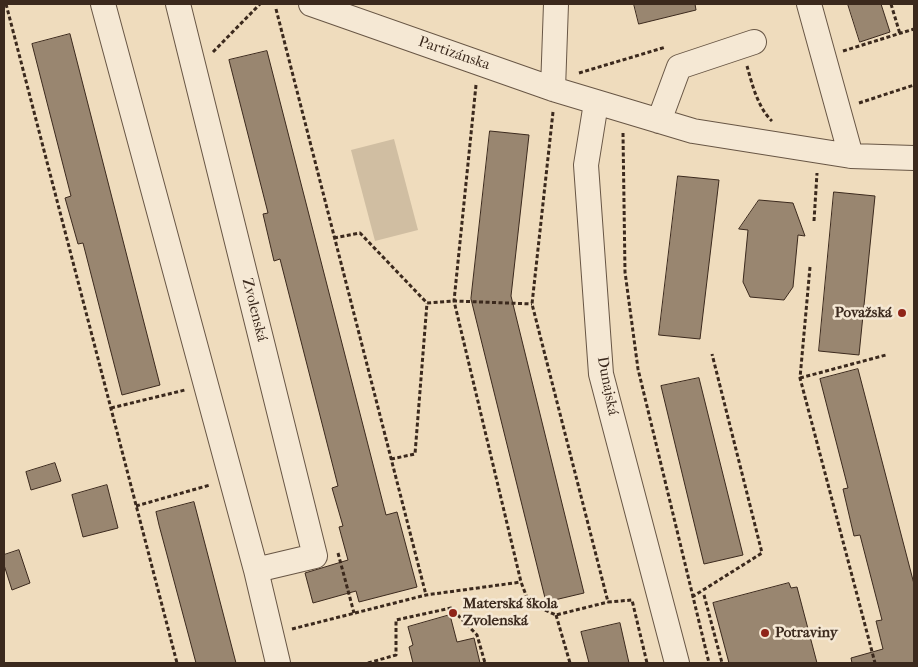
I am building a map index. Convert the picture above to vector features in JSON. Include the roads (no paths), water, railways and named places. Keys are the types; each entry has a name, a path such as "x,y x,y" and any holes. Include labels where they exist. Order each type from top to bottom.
{"street":[{"path":"103,4 256,570 278,663"},
{"name":"Zvolenská","path":"178,4 315,556 256,570"},
{"name":"Partizánska","path":"311,4 360,12 554,96 596,103 693,131 850,156 914,158"},
{"path":"554,96 556,4"},
{"path":"809,4 850,156"},
{"path":"659,121 679,67 754,42"},
{"name":"Dunajská","path":"596,103 586,165 601,374 677,663"}],"place":[{"name":"Považská","path":"902,313"},
{"name":"Materská škola Zvolenská","path":"453,613"},
{"name":"Potraviny","path":"765,633"}]}
